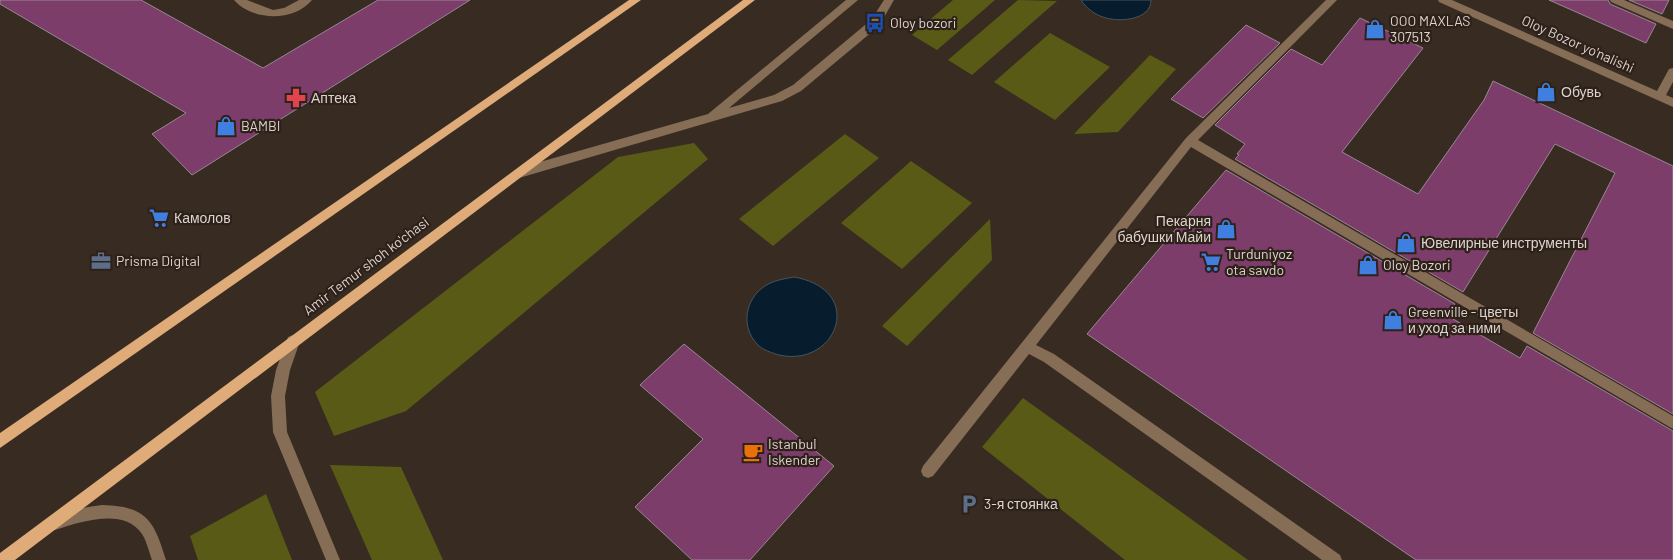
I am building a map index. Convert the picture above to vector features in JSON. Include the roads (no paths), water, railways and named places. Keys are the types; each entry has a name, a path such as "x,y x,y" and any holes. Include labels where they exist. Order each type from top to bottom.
{"main road":[{"path":"0,441 636,0"},
{"name":"Amir Temur shoh ko'chasi","path":"3,560 750,0"}],"street":[{"path":"239,0 272,15 284,13 307,0"},
{"path":"707,120 853,0"},
{"path":"518,173 778,98 797,88 875,23 889,0"},
{"path":"928,471 1190,141 1332,0"},
{"name":"Oloy Bozor yo'nalishi","path":"1443,0 1673,103"},
{"path":"1615,0 1673,25"},
{"path":"1659,97 1673,72"},
{"path":"1190,141 1673,423"},
{"path":"293,341 283,370 278,396 280,432 332,560"},
{"path":"1026,346 1049,358 1335,560"},
{"path":"50,524 81,515 123,514 134,518 144,526 152,537 159,560"}],"water":[{"path":"1081,0 1151,0 1150,7 1140,16 1119,20 1098,15"},
{"path":"794,277 817,285 831,296 837,311 836,326 828,339 816,350 799,356 779,355 762,348 752,338 747,322 747,314 753,298 765,286 775,281"}],"place":[{"name":"Oloy bozori","path":"875,23"},
{"name":"OOO MAXLAS 307513","path":"1375,29"},
{"name":"Обувь","path":"1546,92"},
{"name":"Аптека","path":"296,98"},
{"name":"BAMBI","path":"226,126"},
{"name":"Камолов","path":"159,218"},
{"name":"Пекарня бабушки Майи","path":"1226,229"},
{"name":"Ювелирные инструменты","path":"1406,243"},
{"name":"Prisma Digital","path":"101,261"},
{"name":"Turduniyoz ota savdo","path":"1211,262"},
{"name":"Oloy Bozori","path":"1368,265"},
{"name":"Greenville - цветы и уход за ними","path":"1393,320"},
{"name":"Istanbul Iskender","path":"753,452"},
{"name":"3-я стоянка","path":"969,504"}]}
